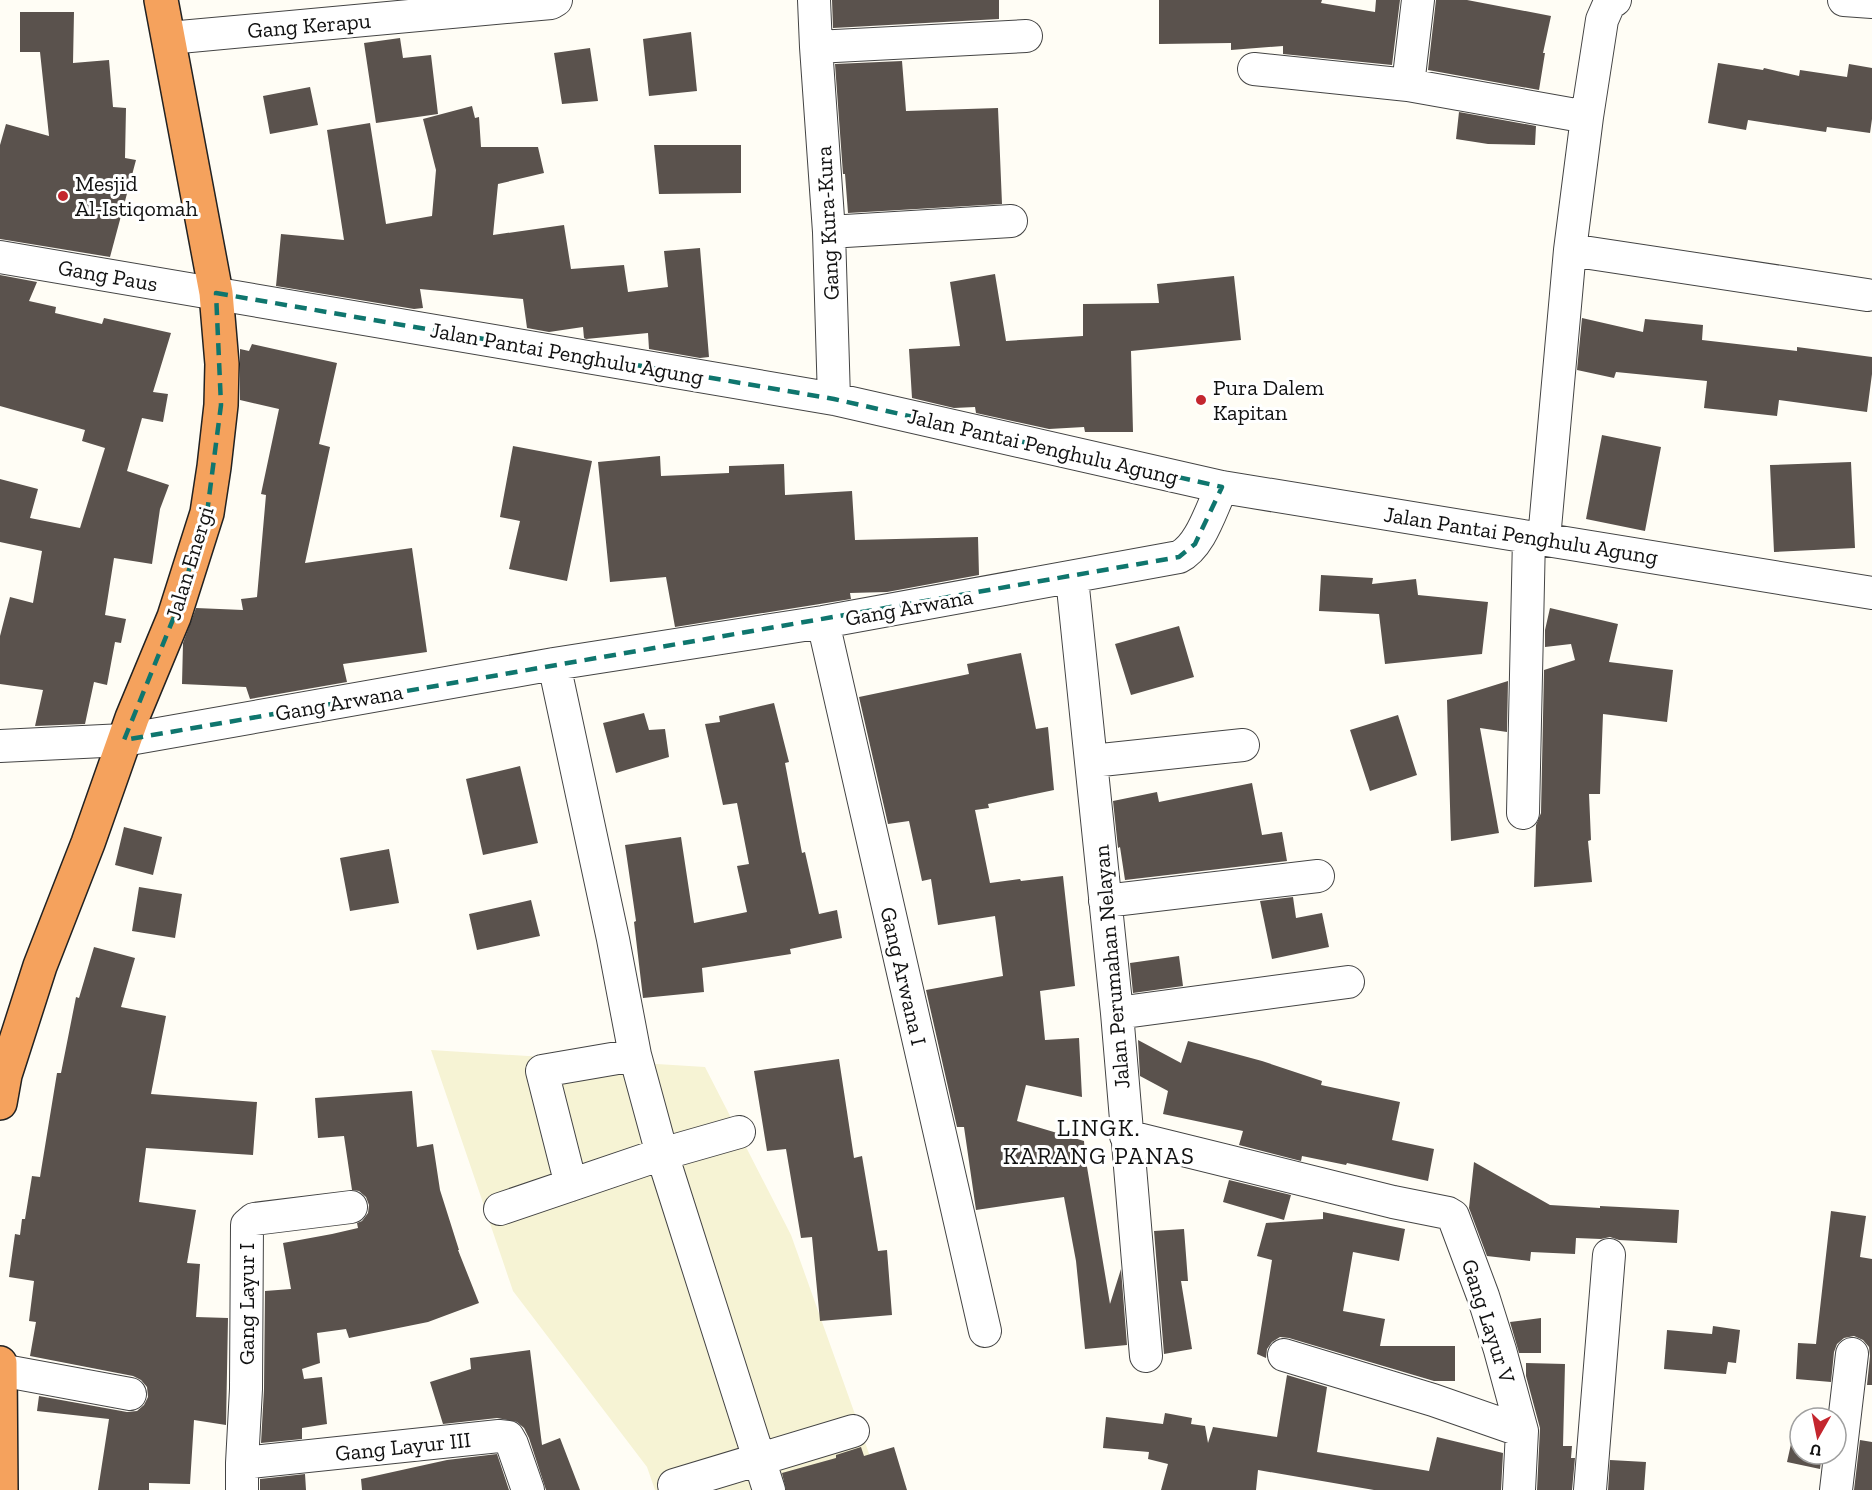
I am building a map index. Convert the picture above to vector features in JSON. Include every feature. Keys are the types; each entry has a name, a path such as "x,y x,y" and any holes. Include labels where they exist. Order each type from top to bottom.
{"highway":[{"name":"Jalan Energi","path":"0,1103 10,1030 40,966 124,740 174,616 207,513 214,467 221,405 222,364 216,293 161,0"},
{"path":"0,1363 1,1490"}],"street":[{"name":"Gang Kerapu","path":"169,38 551,3 556,0"},
{"name":"Gang Kura-Kura","path":"814,0 830,232 834,399"},
{"path":"1408,85 1418,0"},
{"path":"1523,813 1537,538 1587,117 1602,20 1609,4 1615,0"},
{"path":"1844,0 1872,2"},
{"path":"816,47 1026,36"},
{"path":"1254,69 1408,85 1587,117"},
{"path":"830,232 1011,221"},
{"path":"1570,250 1867,295"},
{"name":"Gang Paus","path":"0,256 216,293"},
{"name":"Jalan Pantai Penghulu Agung","path":"216,293 834,399 1222,487 1872,593"},
{"name":"Gang Arwana","path":"0,746 124,740 554,664 823,622 1179,557 1187,553 1195,544 1222,487"},
{"name":"Jalan Perumahan Nelayan","path":"1072,578 1117,1013 1146,1356"},
{"name":"Gang Arwana I","path":"823,622 985,1331"},
{"path":"554,664 613,939 635,1055 662,1154 769,1490"},
{"path":"1092,761 1243,745"},
{"path":"1105,901 1318,876"},
{"path":"1117,1013 1348,982"},
{"path":"571,1185 542,1071 635,1055"},
{"path":"500,1209 662,1154 739,1132"},
{"name":"Gang Layur V","path":"1126,1136 1393,1202 1448,1212 1453,1216 1490,1318 1522,1431 1519,1490"},
{"name":"Gang Layur I","path":"242,1476 246,1389 247,1225 254,1219 351,1207"},
{"path":"1590,1490 1609,1255"},
{"path":"1836,1490 1852,1354"},
{"path":"1284,1355 1433,1400 1522,1431"},
{"path":"0,1370 130,1394"},
{"path":"675,1485 853,1431"},
{"name":"Gang Layur III","path":"242,1476 488,1437 508,1437 528,1490"}],"highlighted area":[{"path":"216,293 834,399 1222,487 1195,544 1179,557 124,740 174,617 207,513 221,405"}],"shaded area":[{"path":"431,1050 705,1067 791,1235 882,1490 655,1490 647,1467 513,1291"}],"building":[{"path":"832,0 999,0 999,19 833,28"},
{"path":"1159,0 1322,0 1321,3 1375,12 1376,0 1400,0 1392,65 1283,54 1283,46 1231,50 1231,43 1159,44"},
{"path":"1436,0 1467,0 1551,16 1543,53 1545,53 1539,90 1428,70"},
{"name":"Mesjid Al-Istiqomah","path":"20,12 74,12 73,63 109,60 113,107 126,108 125,158 136,160 110,257 0,239 0,145 6,124 49,136 40,52 20,52"},
{"path":"691,32 697,91 649,96 643,39"},
{"path":"400,38 403,58 431,55 438,114 376,123 364,43"},
{"path":"590,48 598,101 562,104 554,53"},
{"path":"902,61 906,111 998,108 1002,204 848,213 835,64"},
{"path":"1718,63 1763,70 1764,68 1799,76 1800,70 1847,77 1849,64 1872,68 1870,133 1827,127 1826,132 1748,120 1746,130 1708,123"},
{"path":"310,87 318,125 270,134 263,96"},
{"path":"472,106 475,118 479,117 481,147 538,147 544,173 498,184 493,235 564,225 571,269 624,265 628,292 668,287 664,251 700,248 709,357 700,358 649,349 648,333 586,339 583,327 549,332 527,328 523,299 420,289 423,308 414,309 276,286 281,234 344,240 327,130 370,123 386,224 432,216 436,170 423,119"},
{"path":"1459,112 1536,126 1535,145 1488,144 1456,139"},
{"path":"654,145 741,145 741,193 659,194"},
{"path":"995,274 1006,341 1083,336 1083,304 1159,303 1157,284 1234,276 1241,340 1131,351 1133,432 1085,432 1084,427 1049,429 976,413 975,407 954,408 912,398 909,349 960,346 950,282"},
{"path":"0,275 37,282 29,301 56,307 55,313 102,324 104,318 171,333 153,392 168,394 163,422 142,418 127,471 169,485 160,509 152,564 114,558 105,615 126,619 121,643 115,642 107,685 94,682 85,724 35,726 43,690 0,684 0,636 10,597 33,603 42,551 0,542 0,479 38,489 30,518 80,528 105,448 82,441 85,430 0,406"},
{"path":"1582,318 1643,332 1645,319 1703,325 1702,340 1797,351 1797,347 1872,357 1867,412 1779,400 1777,416 1704,408 1707,381 1616,372 1614,378 1577,370"},
{"path":"252,344 337,363 319,444 330,447 305,563 412,548 427,652 343,664 347,682 250,699 246,687 182,684 183,643 196,608 243,610 241,599 257,597 266,495 261,494 279,409 240,400 240,349 249,351"},
{"path":"1602,435 1661,447 1645,531 1586,519"},
{"path":"513,446 592,461 567,581 509,569 520,521 500,517"},
{"path":"660,456 661,476 729,473 729,466 784,464 785,495 852,491 855,540 978,537 979,575 887,592 850,593 851,599 675,627 666,577 610,582 598,462"},
{"path":"1851,462 1855,548 1774,552 1770,465"},
{"path":"1321,575 1373,578 1372,584 1416,579 1418,595 1488,602 1482,654 1385,664 1379,614 1319,611"},
{"path":"1550,608 1618,624 1609,662 1673,670 1667,722 1603,714 1600,794 1589,794 1591,840 1588,841 1592,882 1534,887 1536,825 1541,813 1544,670 1575,660 1571,644 1545,647 1545,630"},
{"path":"1179,626 1194,677 1131,695 1115,644"},
{"path":"1021,653 1036,729 1048,727 1054,790 988,804 989,808 975,810 990,883 1063,876 1075,986 1040,991 1045,1040 1079,1038 1082,1097 1026,1085 1017,1121 1084,1141 1110,1304 1121,1269 1127,1345 1085,1349 1076,1261 1064,1197 976,1210 964,1127 957,1127 926,990 1003,976 995,916 938,925 931,879 922,881 909,821 888,824 859,697 969,674 967,664"},
{"path":"1508,681 1507,732 1480,728 1499,833 1451,841 1447,700"},
{"path":"774,703 789,762 785,763 802,853 805,852 819,914 837,910 842,938 790,949 791,954 702,968 704,992 643,998 634,922 636,921 625,845 681,837 694,923 747,912 737,866 749,864 737,803 723,805 705,724 720,722 719,716"},
{"path":"644,713 649,730 665,729 669,757 616,773 603,723"},
{"path":"1398,715 1417,775 1370,791 1350,730"},
{"path":"520,766 538,843 483,855 466,779"},
{"path":"1252,783 1262,835 1282,832 1287,861 1125,880 1120,847 1118,848 1113,801 1157,792 1159,802"},
{"path":"124,827 162,837 153,875 115,865"},
{"path":"389,849 399,903 350,911 340,858"},
{"path":"139,887 182,894 175,938 132,931"},
{"path":"1293,897 1296,918 1322,913 1329,947 1272,959 1260,901"},
{"path":"531,900 540,936 477,950 469,914"},
{"path":"94,947 135,958 121,1007 166,1016 151,1094 257,1102 253,1155 146,1148 139,1202 196,1210 187,1263 200,1264 196,1317 228,1318 226,1425 194,1420 190,1484 149,1483 149,1490 98,1490 109,1419 37,1411 39,1396 127,1412 137,1411 148,1397 147,1387 133,1376 30,1356 36,1322 29,1321 34,1281 9,1277 15,1234 20,1235 22,1219 25,1219 32,1176 40,1177 57,1073 61,1073 76,997 79,998"},
{"path":"1179,956 1183,986 1133,993 1130,963"},
{"path":"1138,1040 1181,1063 1188,1041 1262,1061 1322,1081 1321,1085 1400,1102 1392,1140 1434,1149 1428,1181 1347,1163 1346,1165 1302,1156 1301,1161 1239,1145 1243,1131 1163,1114 1168,1091 1140,1076"},
{"path":"839,1059 854,1158 862,1156 878,1251 887,1250 892,1315 820,1321 812,1237 801,1238 786,1149 767,1151 754,1071"},
{"path":"412,1091 417,1147 433,1144 440,1190 458,1250 479,1303 428,1322 349,1338 346,1329 317,1333 320,1363 302,1369 304,1379 322,1377 327,1424 302,1428 302,1439 261,1443 265,1291 291,1289 283,1243 358,1228 357,1223 362,1221 368,1213 369,1205 366,1197 359,1191 352,1190 344,1136 318,1138 315,1098"},
{"path":"1474,1162 1550,1205 1679,1210 1677,1243 1619,1240 1610,1237 1576,1238 1575,1254 1531,1252 1530,1261 1487,1256 1469,1208"},
{"path":"1229,1180 1291,1195 1284,1220 1223,1202"},
{"path":"1831,1211 1866,1216 1860,1257 1872,1259 1872,1385 1867,1385 1869,1347 1863,1340 1854,1336 1844,1338 1837,1344 1831,1382 1796,1379 1798,1343 1816,1344"},
{"path":"1323,1212 1405,1229 1399,1261 1353,1252 1343,1311 1385,1319 1380,1346 1455,1346 1455,1381 1434,1381 1289,1338 1280,1337 1272,1342 1267,1349 1266,1358 1257,1354 1272,1260 1257,1256 1266,1223 1323,1219"},
{"path":"1184,1229 1188,1281 1181,1281 1192,1349 1164,1354 1154,1231"},
{"path":"1541,1318 1541,1353 1519,1353 1510,1322"},
{"path":"1713,1326 1740,1330 1736,1363 1728,1362 1726,1374 1664,1369 1667,1330 1712,1334"},
{"path":"530,1350 542,1445 560,1438 580,1490 546,1490 529,1438 524,1428 517,1422 497,1418 443,1424 430,1382 471,1369 470,1358"},
{"path":"1526,1363 1565,1364 1563,1446 1572,1446 1571,1458 1575,1458 1572,1490 1537,1490 1540,1428 1526,1376"},
{"path":"1287,1375 1327,1387 1317,1452 1429,1471 1437,1437 1503,1453 1501,1490 1374,1490 1258,1470 1256,1490 1161,1490 1168,1464 1148,1459 1149,1452 1103,1448 1106,1417 1163,1424 1165,1413 1192,1418 1191,1424 1205,1426 1208,1443 1213,1427 1277,1437"},
{"path":"1860,1440 1872,1442 1872,1490 1854,1490"},
{"path":"861,1447 864,1456 894,1447 907,1490 786,1490 782,1473 836,1458 836,1455"},
{"path":"497,1454 509,1490 362,1490 361,1479 447,1460"},
{"path":"1610,1460 1646,1462 1644,1490 1608,1490"},
{"path":"305,1474 306,1490 260,1490 260,1479"}],"place":[{"name":"Mesjid Al-Istiqomah","path":"63,196"},
{"name":"Pura Dalem Kapitan","path":"1201,400"}],"district":[{"name":"LINGK. KARANG PANAS","path":"1099,1142"}]}
